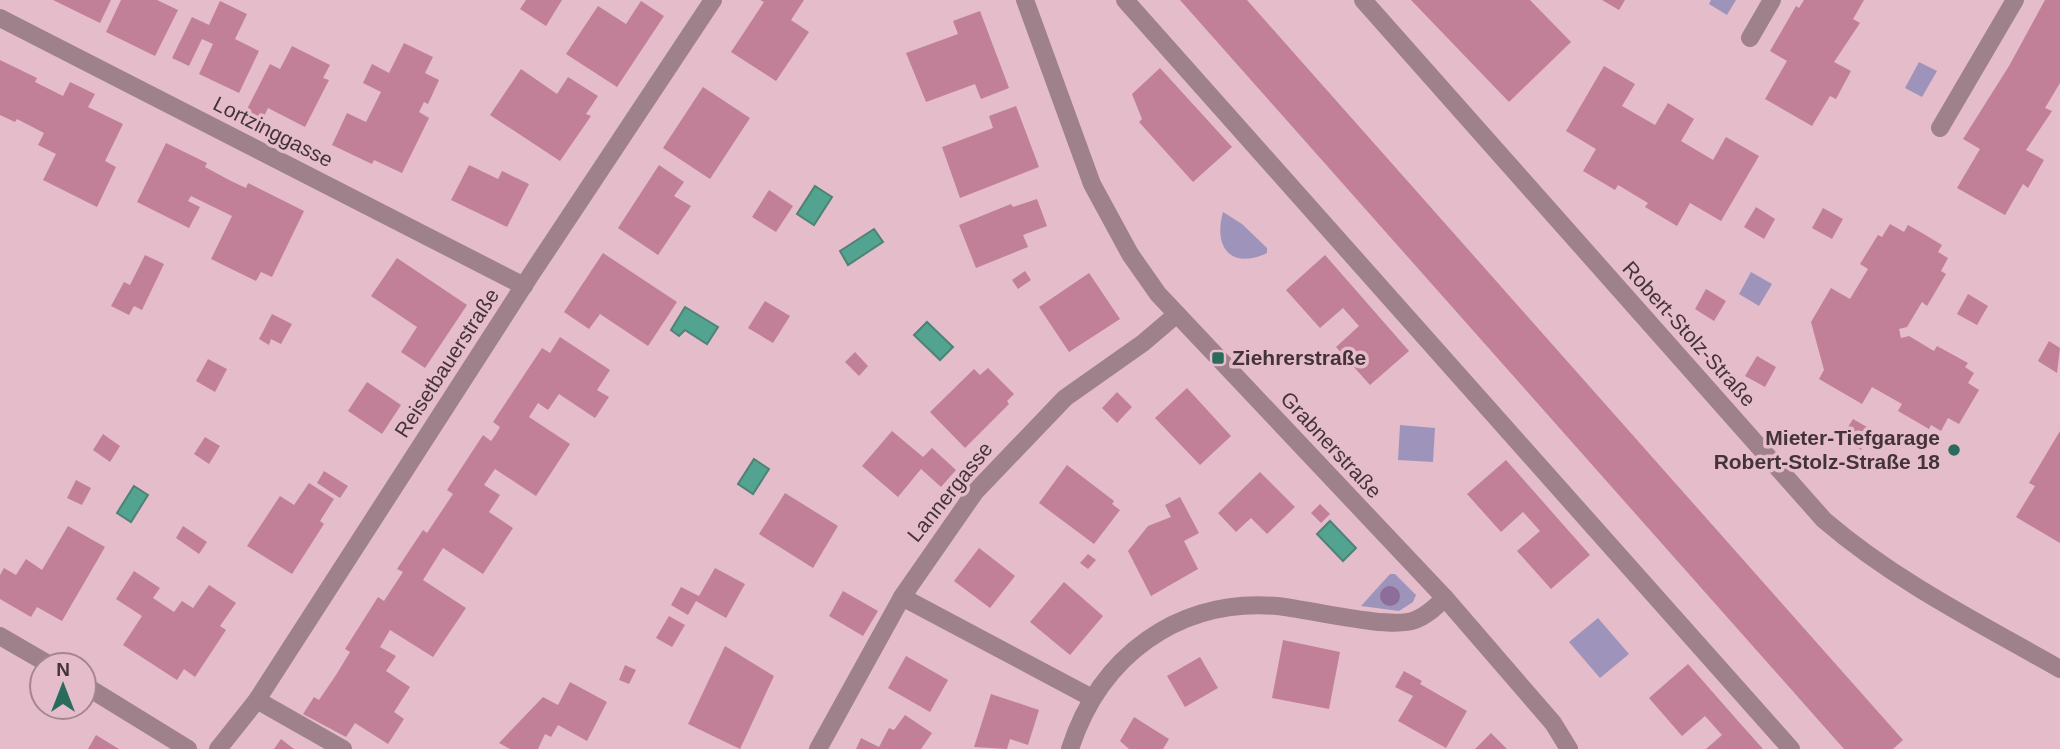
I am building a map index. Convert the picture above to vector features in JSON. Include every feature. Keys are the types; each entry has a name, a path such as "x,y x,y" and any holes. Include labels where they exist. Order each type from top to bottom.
{"street":[{"name":"Reisetbauerstraße","path":"219,749 257,700 524,286 713,0"},
{"name":"Grabnerstraße","path":"1025,0 1093,184 1108,216 1137,264 1177,314 1446,598 1553,723 1569,749"},
{"path":"1125,0 1791,749"},
{"name":"Robert-Stolz-Straße","path":"1363,0 1824,520 1867,555 1917,589 2060,669"},
{"path":"1750,38 1772,0"},
{"path":"1940,128 2015,0"},
{"name":"Lortzinggasse","path":"0,18 524,286"},
{"name":"Lannergasse","path":"818,749 902,597 970,498 1065,398 1143,344 1177,314"},
{"path":"902,597 1092,698"},
{"path":"1070,749 1092,698 1112,670 1143,642 1202,614 1260,605 1401,622 1425,615 1446,598"},
{"path":"0,636 28,652"},
{"path":"98,694 188,749"},
{"path":"257,700 343,749"}],"shaded area":[{"path":"1711,0 1736,0 1727,15 1709,4"},
{"path":"1919,62 1937,71 1922,97 1905,88"},
{"path":"815,186 832,197 814,225 797,214"},
{"path":"1223,212 1242,224 1267,248 1267,253 1244,259 1228,252 1221,236"},
{"path":"874,229 883,242 848,265 840,251"},
{"path":"1751,272 1772,284 1759,306 1739,294"},
{"path":"685,307 718,327 707,344 685,330 679,336 671,330"},
{"path":"927,322 953,347 940,360 914,335"},
{"path":"1400,425 1435,428 1433,462 1398,460"},
{"path":"754,459 769,469 753,494 738,484"},
{"path":"134,486 148,495 131,522 117,513"},
{"path":"1330,521 1356,548 1343,561 1317,534"},
{"path":"1390,574 1395,574 1416,595 1413,602 1399,611 1361,606"},
{"path":"1598,618 1629,654 1600,678 1569,642"}],"building":[{"path":"53,0 111,0 100,23"},
{"path":"121,0 157,0 178,10 155,56 106,32"},
{"path":"526,0 562,0 546,26 520,9"},
{"path":"760,0 804,0 791,20 809,32 776,81 731,52 764,2"},
{"path":"1180,0 1247,0 1903,740 1893,749 1844,749"},
{"path":"1411,0 1530,0 1571,42 1509,102"},
{"path":"1602,0 1625,0 1619,10"},
{"path":"1804,0 1864,0 1853,19 1860,23 1834,62 1851,71 1836,99 1830,96 1812,126 1765,99 1787,61 1770,51 1796,6 1799,8"},
{"path":"2045,0 2060,0 2060,83 2045,108 2052,111 2026,150 2044,160 2028,188 2023,184 2005,215 1957,188 1980,149 1963,139 2009,66"},
{"path":"220,1 247,14 235,39 259,51 239,93 199,74 213,44 202,39 189,66 172,58 192,17 209,25"},
{"path":"641,1 664,16 617,87 566,54 598,6 626,24"},
{"path":"980,11 1009,88 981,99 975,84 926,102 906,53 958,34 953,21"},
{"path":"404,43 433,57 425,73 439,80 428,104 424,102 419,112 429,118 402,173 374,160 372,164 332,145 347,113 366,122 381,92 363,83 372,64 389,73"},
{"path":"292,46 330,65 323,78 329,80 305,127 268,108 259,127 242,119 270,64 280,69"},
{"path":"0,60 37,78 35,82 63,96 70,82 95,94 88,107 123,124 105,161 116,167 97,207 43,180 56,154 38,145 44,133 17,119 15,122 0,115"},
{"path":"1604,66 1635,84 1622,106 1655,125 1668,103 1694,119 1681,141 1713,160 1726,137 1759,156 1721,221 1690,203 1677,226 1645,207 1648,203 1618,185 1615,190 1583,171 1596,149 1566,131"},
{"path":"1160,68 1232,147 1193,182 1139,122 1142,119 1132,94"},
{"path":"521,69 557,94 568,77 598,96 586,114 591,116 560,161 490,115"},
{"path":"703,87 750,118 710,179 663,148"},
{"path":"1016,106 1039,167 960,198 942,147 993,128 989,116"},
{"path":"166,143 207,163 205,167 231,181 246,188 248,183 304,211 272,277 261,272 256,281 211,259 232,216 191,196 188,201 200,207 189,228 137,202"},
{"path":"469,165 498,179 502,171 529,184 507,227 451,200"},
{"path":"659,165 684,182 674,196 691,206 658,255 618,228"},
{"path":"769,190 793,206 776,232 752,217"},
{"path":"1037,199 1047,226 1023,235 1028,247 976,268 959,225 1011,204 1013,207"},
{"path":"1756,207 1775,219 1764,239 1744,227"},
{"path":"1823,208 1843,219 1832,239 1812,228"},
{"path":"1890,224 1904,232 1908,225 1922,233 1942,245 1938,252 1948,258 1941,271 1946,274 1927,306 1922,302 1907,327 1899,329 1901,338 1909,336 1934,351 1937,346 1968,363 1965,367 1974,373 1968,383 1979,390 1959,424 1948,418 1941,431 1931,425 1929,429 1898,411 1902,404 1872,387 1862,404 1819,379 1824,370 1811,322 1831,288 1850,299 1868,269 1860,264 1878,235 1882,237"},
{"path":"603,253 677,302 648,346 600,314 589,329 564,312"},
{"path":"145,255 164,264 142,310 134,306 129,315 111,306 124,282 130,285"},
{"path":"1325,255 1409,351 1370,385 1336,347 1359,326 1343,308 1320,328 1286,290"},
{"path":"397,258 467,305 425,368 401,352 417,327 371,296"},
{"path":"1025,271 1031,280 1018,289 1012,280"},
{"path":"1089,273 1120,319 1069,352 1039,307"},
{"path":"1706,289 1726,301 1714,321 1695,309"},
{"path":"1968,294 1988,306 1977,325 1957,314"},
{"path":"765,301 790,316 773,343 748,328"},
{"path":"272,314 292,324 281,344 271,339 269,345 259,339"},
{"path":"560,337 610,370 597,390 609,397 595,418 559,394 548,410 538,403 529,417 570,444 536,496 495,469 484,485 500,495 489,512 513,528 483,574 443,548 423,580 466,608 433,657 390,630 380,647 396,656 386,671 410,687 394,712 404,719 388,744 355,723 346,737 303,714 314,697 319,700 336,675 350,652 345,649 378,597 384,601 403,572 397,569 423,530 427,533 453,494 447,490 483,435 491,441 496,434 500,427 493,422 542,348 550,353"},
{"path":"2049,341 2060,348 2057,373 2038,361"},
{"path":"855,352 868,366 859,376 845,362"},
{"path":"1757,356 1776,367 1765,387 1745,376"},
{"path":"208,359 227,369 215,392 196,381"},
{"path":"988,368 1014,394 1007,401 1009,404 965,448 930,412 974,369 980,375"},
{"path":"367,382 401,405 382,434 348,411"},
{"path":"1187,388 1231,436 1200,465 1155,418"},
{"path":"1117,392 1132,407 1117,423 1102,408"},
{"path":"1853,419 1872,430 1861,450 1841,438"},
{"path":"892,431 923,457 932,448 956,470 941,487 921,469 898,497 862,466"},
{"path":"2060,431 2060,543 2016,517 2035,486 2029,483"},
{"path":"103,434 120,446 110,462 93,450"},
{"path":"205,437 220,446 209,464 194,454"},
{"path":"1506,460 1590,555 1551,589 1517,551 1540,531 1523,512 1501,532 1467,494"},
{"path":"1067,465 1114,501 1112,504 1120,510 1094,544 1039,503"},
{"path":"324,471 348,486 340,498 317,483"},
{"path":"1260,472 1295,507 1267,534 1251,518 1236,532 1218,513"},
{"path":"76,480 91,488 82,505 67,498"},
{"path":"309,483 334,499 320,521 324,524 292,574 247,546 280,496 294,505"},
{"path":"785,493 838,526 813,568 759,534"},
{"path":"1180,497 1199,533 1184,541 1198,569 1151,596 1128,551 1148,526 1171,517 1165,505"},
{"path":"1320,504 1330,514 1321,523 1311,513"},
{"path":"68,526 105,547 62,621 37,607 31,617 0,599 0,575 4,568 16,575 26,559 42,570"},
{"path":"183,526 207,542 199,554 176,538"},
{"path":"979,548 1015,576 990,608 954,581"},
{"path":"1088,554 1096,560 1088,569 1080,563"},
{"path":"715,568 745,584 726,618 696,601 688,615 671,605 681,587 699,596"},
{"path":"134,571 160,588 153,598 174,612 182,601 193,608 209,585 236,603 220,626 226,630 195,677 184,669 177,680 123,645 142,616 116,599"},
{"path":"1064,582 1103,616 1070,655 1030,622"},
{"path":"843,591 878,611 863,636 829,616"},
{"path":"669,616 685,625 672,647 656,638"},
{"path":"1283,640 1340,652 1329,709 1272,698"},
{"path":"725,646 774,676 740,749 688,724"},
{"path":"906,656 948,680 930,712 888,688"},
{"path":"1200,657 1218,688 1185,707 1167,676"},
{"path":"1688,664 1763,749 1706,749 1722,735 1705,716 1682,736 1649,698"},
{"path":"625,665 636,670 629,684 619,680"},
{"path":"1404,671 1422,681 1420,684 1467,711 1446,748 1398,721 1413,696 1395,687"},
{"path":"570,682 607,702 587,741 558,725 551,737 545,734 538,749 510,749 499,743 543,697 558,705"},
{"path":"991,694 1039,710 1028,745 1010,739 1007,749 974,747"},
{"path":"905,715 932,733 921,749 856,749 861,738 879,747 889,728 894,730"},
{"path":"1134,717 1169,739 1163,749 1129,749 1120,741"},
{"path":"1491,733 1507,749 1475,749"},
{"path":"96,735 119,749 88,749"},
{"path":"281,739 294,749 274,749"}],"place":[{"name":"Ziehrerstraße","path":"1218,358"},
{"name":"Mieter-Tiefgarage Robert-Stolz-Straße 18","path":"1954,450"}]}
